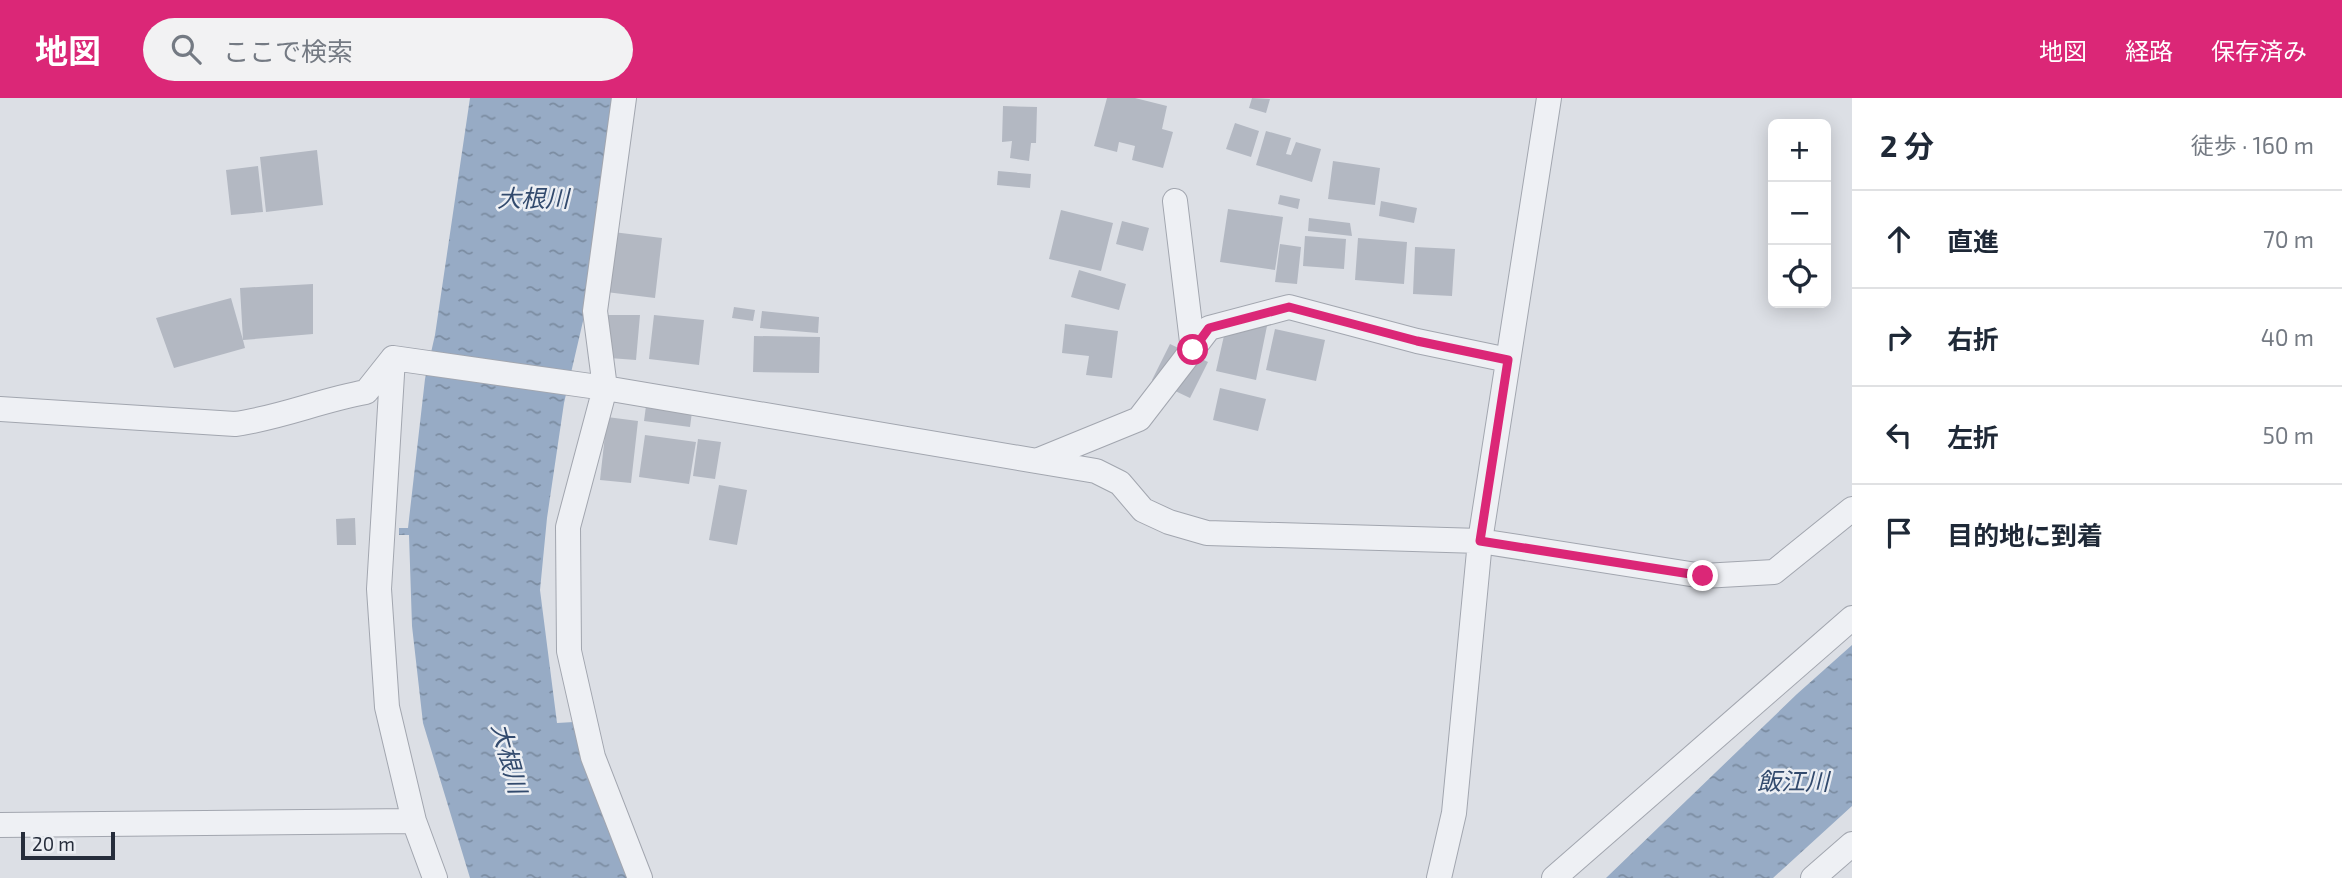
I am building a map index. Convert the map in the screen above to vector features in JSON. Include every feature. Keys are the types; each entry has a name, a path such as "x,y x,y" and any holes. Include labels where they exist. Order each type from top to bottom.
{"street":[{"path":"624,98 596,311 600,387 568,527 569,651 593,757 640,878"},
{"path":"1439,878 1454,813 1480,541 1549,98"},
{"path":"1175,201 1193,350"},
{"path":"1036,462 1139,419 1209,328 1289,307 1417,341 1508,360"},
{"path":"393,358 600,387 1096,471 1120,483 1143,510 1169,522 1207,533 1480,541 1703,576 1774,572 1852,509"},
{"path":"0,409 235,424 261,421 336,398 366,393 393,358"},
{"path":"393,358 380,589 387,707 414,821 435,878"},
{"path":"1554,878 1852,618"},
{"path":"0,825 414,821"},
{"path":"1813,878 1852,844"}],"water":[{"name":"大根川","path":"470,98 623,98 607,218 564,403 547,518 540,590 557,723 574,722 627,878 470,878 423,723 412,626 409,535 399,535 399,528 408,528 425,379 435,335"},
{"name":"飯江川","path":"1852,645 1852,806 1773,878 1606,878 1797,694"}],"building":[{"path":"1107,98 1135,98 1167,106 1162,129 1173,132 1163,168 1132,160 1135,146 1119,142 1117,152 1094,146"},
{"path":"1252,98 1270,99 1266,113 1249,108"},
{"path":"1003,106 1037,107 1036,143 1031,143 1029,161 1010,158 1012,141 1002,142"},
{"path":"1235,123 1259,131 1251,157 1226,149"},
{"path":"1266,131 1291,138 1286,154 1291,155 1296,142 1321,149 1312,182 1256,165"},
{"path":"317,150 323,205 266,212 260,157"},
{"path":"1333,161 1380,168 1375,205 1328,199"},
{"path":"258,166 263,212 231,215 226,170"},
{"path":"998,171 1031,174 1030,188 997,185"},
{"path":"1280,195 1300,199 1298,209 1278,204"},
{"path":"1381,201 1417,208 1414,223 1379,216"},
{"path":"1228,209 1283,217 1275,270 1220,262"},
{"path":"1061,210 1113,223 1101,271 1049,259"},
{"path":"1309,218 1350,223 1352,236 1308,231"},
{"path":"1122,221 1149,228 1143,251 1116,244"},
{"path":"613,232 662,238 655,298 606,292"},
{"path":"1305,236 1346,239 1344,269 1303,266"},
{"path":"1358,238 1407,242 1404,284 1355,280"},
{"path":"1280,244 1301,247 1297,284 1275,282"},
{"path":"1415,247 1455,249 1452,296 1413,294"},
{"path":"1079,270 1126,284 1119,310 1071,297"},
{"path":"313,284 313,334 243,340 240,288"},
{"path":"231,298 245,348 174,368 156,318"},
{"path":"734,307 755,310 753,321 732,318"},
{"path":"762,311 819,317 818,333 760,328"},
{"path":"601,315 640,315 636,360 596,357"},
{"path":"654,315 704,320 699,365 649,359"},
{"path":"1228,318 1267,326 1256,380 1216,371"},
{"path":"1065,324 1118,331 1112,378 1086,375 1089,356 1062,353"},
{"path":"1275,329 1325,340 1316,381 1266,370"},
{"path":"754,336 820,337 819,373 753,372"},
{"path":"1170,344 1208,362 1190,398 1152,380"},
{"path":"1220,388 1266,399 1258,431 1213,420"},
{"path":"646,406 692,412 690,427 644,421"},
{"path":"607,417 638,421 631,483 600,480"},
{"path":"645,435 696,442 689,484 639,477"},
{"path":"698,439 721,442 715,479 693,476"},
{"path":"719,485 747,490 737,545 709,540"},
{"path":"355,518 356,545 337,545 336,519"}],"route":[{"path":"1193,350 1209,328 1289,307 1417,341 1508,360 1480,541 1703,576"}]}
